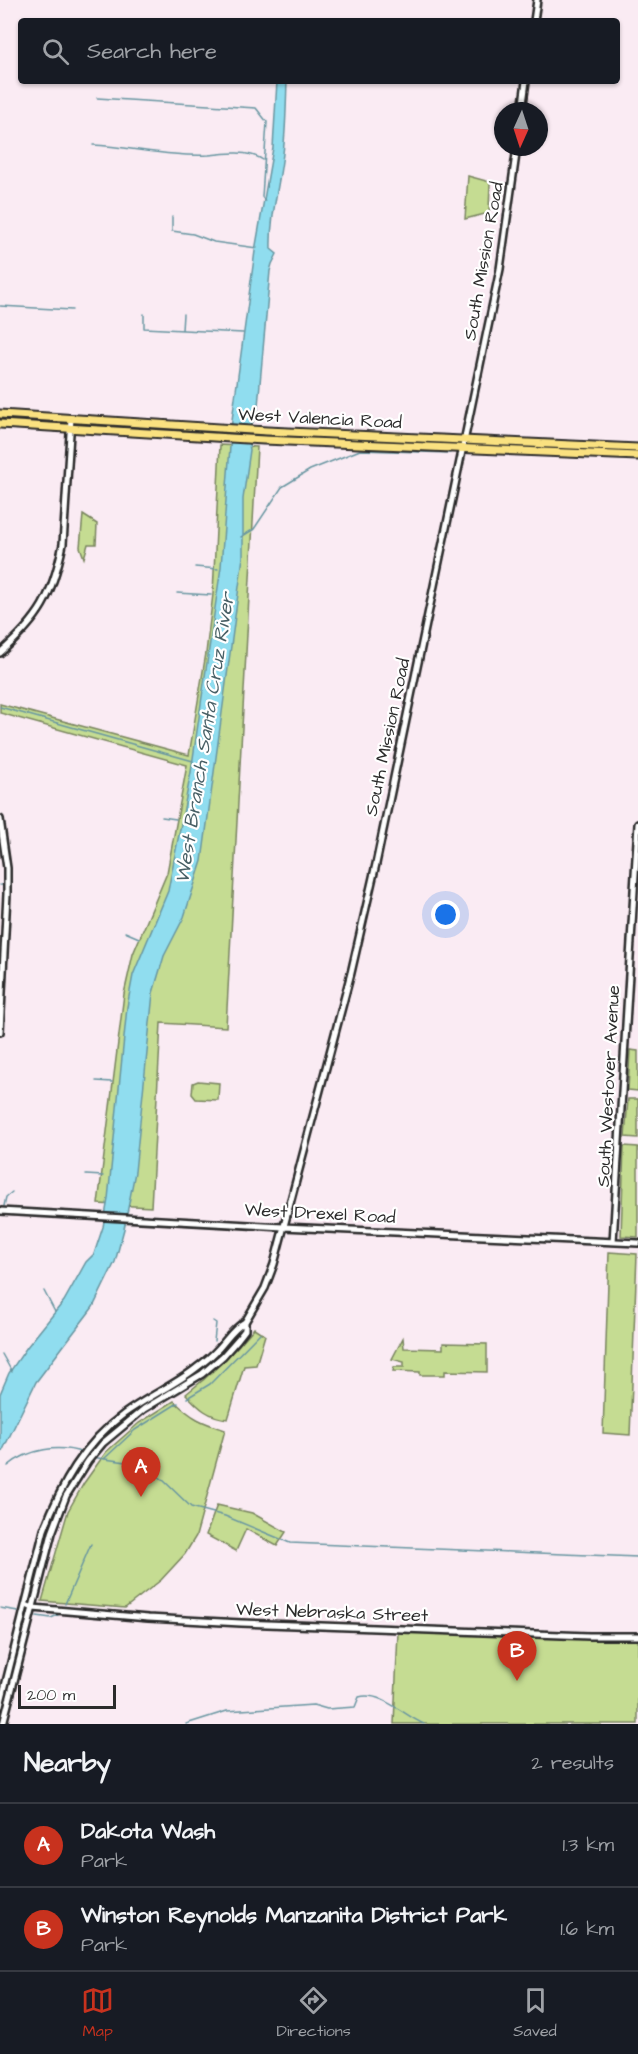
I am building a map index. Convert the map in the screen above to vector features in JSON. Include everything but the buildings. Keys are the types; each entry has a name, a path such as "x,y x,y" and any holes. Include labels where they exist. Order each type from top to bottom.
{"main road":[{"path":"534,18 537,0"},
{"path":"523,102 526,84"},
{"name":"South Mission Road","path":"0,1706 49,1518 67,1478 88,1449 124,1414 204,1362 237,1327 245,1322 265,1288 274,1264 362,927 500,269 516,156"},
{"name":"West Valencia Road","path":"0,414 251,430 638,448"},
{"path":"0,653 39,612 47,600 59,564 63,544 71,418"},
{"name":"West Valencia Road","path":"0,424 229,438 638,456"},
{"path":"0,819 8,894 0,1032"},
{"name":"South Westover Avenue","path":"614,1242 638,824"},
{"name":"West Drexel Road","path":"0,1211 283,1227 638,1243"},
{"name":"South Mission Road","path":"3,1721 56,1521 66,1496 96,1451 129,1420 202,1374 223,1356 245,1330 245,1322"},
{"path":"49,1518 56,1521"},
{"name":"West Nebraska Street","path":"26,1605 33,1608 148,1618 240,1623 638,1636"}],"green space":[{"path":"468,176 490,182 489,213 465,219"},
{"path":"220,445 257,447 226,1027 161,1023 151,1207 98,1204 124,994 133,954 167,873 187,765 0,713 0,704 189,755 213,594"},
{"path":"83,515 97,524 96,544 88,544 84,558 80,547"},
{"path":"630,1050 638,1051 638,1091 628,1090"},
{"path":"198,1081 219,1083 218,1100 196,1099 192,1094 193,1083"},
{"path":"628,1099 638,1099 638,1138 625,1137"},
{"path":"624,1146 638,1147 638,1237 621,1236"},
{"path":"609,1252 637,1254 630,1435 603,1433"},
{"path":"254,1328 265,1335 256,1365 244,1366 228,1419 209,1414 186,1394 222,1363"},
{"path":"403,1338 404,1348 443,1349 443,1343 487,1344 487,1372 445,1371 445,1375 420,1375 420,1372 393,1371 394,1367 404,1367 404,1362 392,1359"},
{"path":"174,1401 198,1419 225,1430 196,1536 185,1554 161,1580 125,1608 42,1601 68,1511 84,1483 106,1452 139,1423"},
{"path":"217,1505 252,1513 286,1532 277,1546 246,1529 236,1551 206,1535"},
{"path":"398,1632 580,1639 638,1638 638,1724 394,1724"}],"water":[{"name":"West Branch Santa Cruz River","path":"277,84 287,84 283,151 271,238 271,249 277,254 270,271 257,417 252,423 250,432 250,450 243,499 243,557 202,861 184,917 164,956 153,993 135,1172 115,1262 93,1307 36,1382 0,1456 0,1394 9,1373 64,1301 86,1262 94,1254 103,1227 108,1199 127,1007 133,975 168,891 191,772 221,567 232,420 255,251 273,148"}],"waterway":[{"path":"97,98 256,108 267,122 262,197 265,201"},
{"path":"93,145 180,155 244,153 263,160"},
{"path":"172,217 172,231 193,234 214,242 257,248"},
{"path":"0,306 72,310"},
{"path":"144,314 144,328 243,333"},
{"path":"182,330 183,314"},
{"path":"241,537 254,529 282,487 310,470 360,450 450,453"},
{"path":"195,567 218,569"},
{"path":"177,593 211,595"},
{"path":"0,707 193,761"},
{"path":"162,817 176,819"},
{"path":"125,932 139,938"},
{"path":"96,1081 112,1082"},
{"path":"86,1175 103,1176"},
{"path":"4,1206 6,1197 12,1192"},
{"path":"44,1291 55,1312"},
{"path":"213,1321 216,1323 214,1341"},
{"path":"187,1398 210,1384 260,1333"},
{"path":"2,1354 12,1372"},
{"path":"105,1458 135,1430 178,1403"},
{"path":"8,1466 16,1460 44,1450 64,1449 83,1453"},
{"path":"87,1454 98,1458 140,1464 162,1479 191,1507 225,1516 290,1543 638,1557"},
{"path":"65,1604 91,1544"},
{"path":"0,1608 18,1611"},
{"path":"37,1616 51,1618 60,1614"},
{"path":"186,1724 227,1711 313,1705 327,1709 355,1707 359,1697 368,1696 393,1705 424,1724"}],"place":[{"name":"Dakota Wash","path":"141,1497"},
{"name":"Winston Reynolds Manzanita District Park","path":"517,1681"}]}
